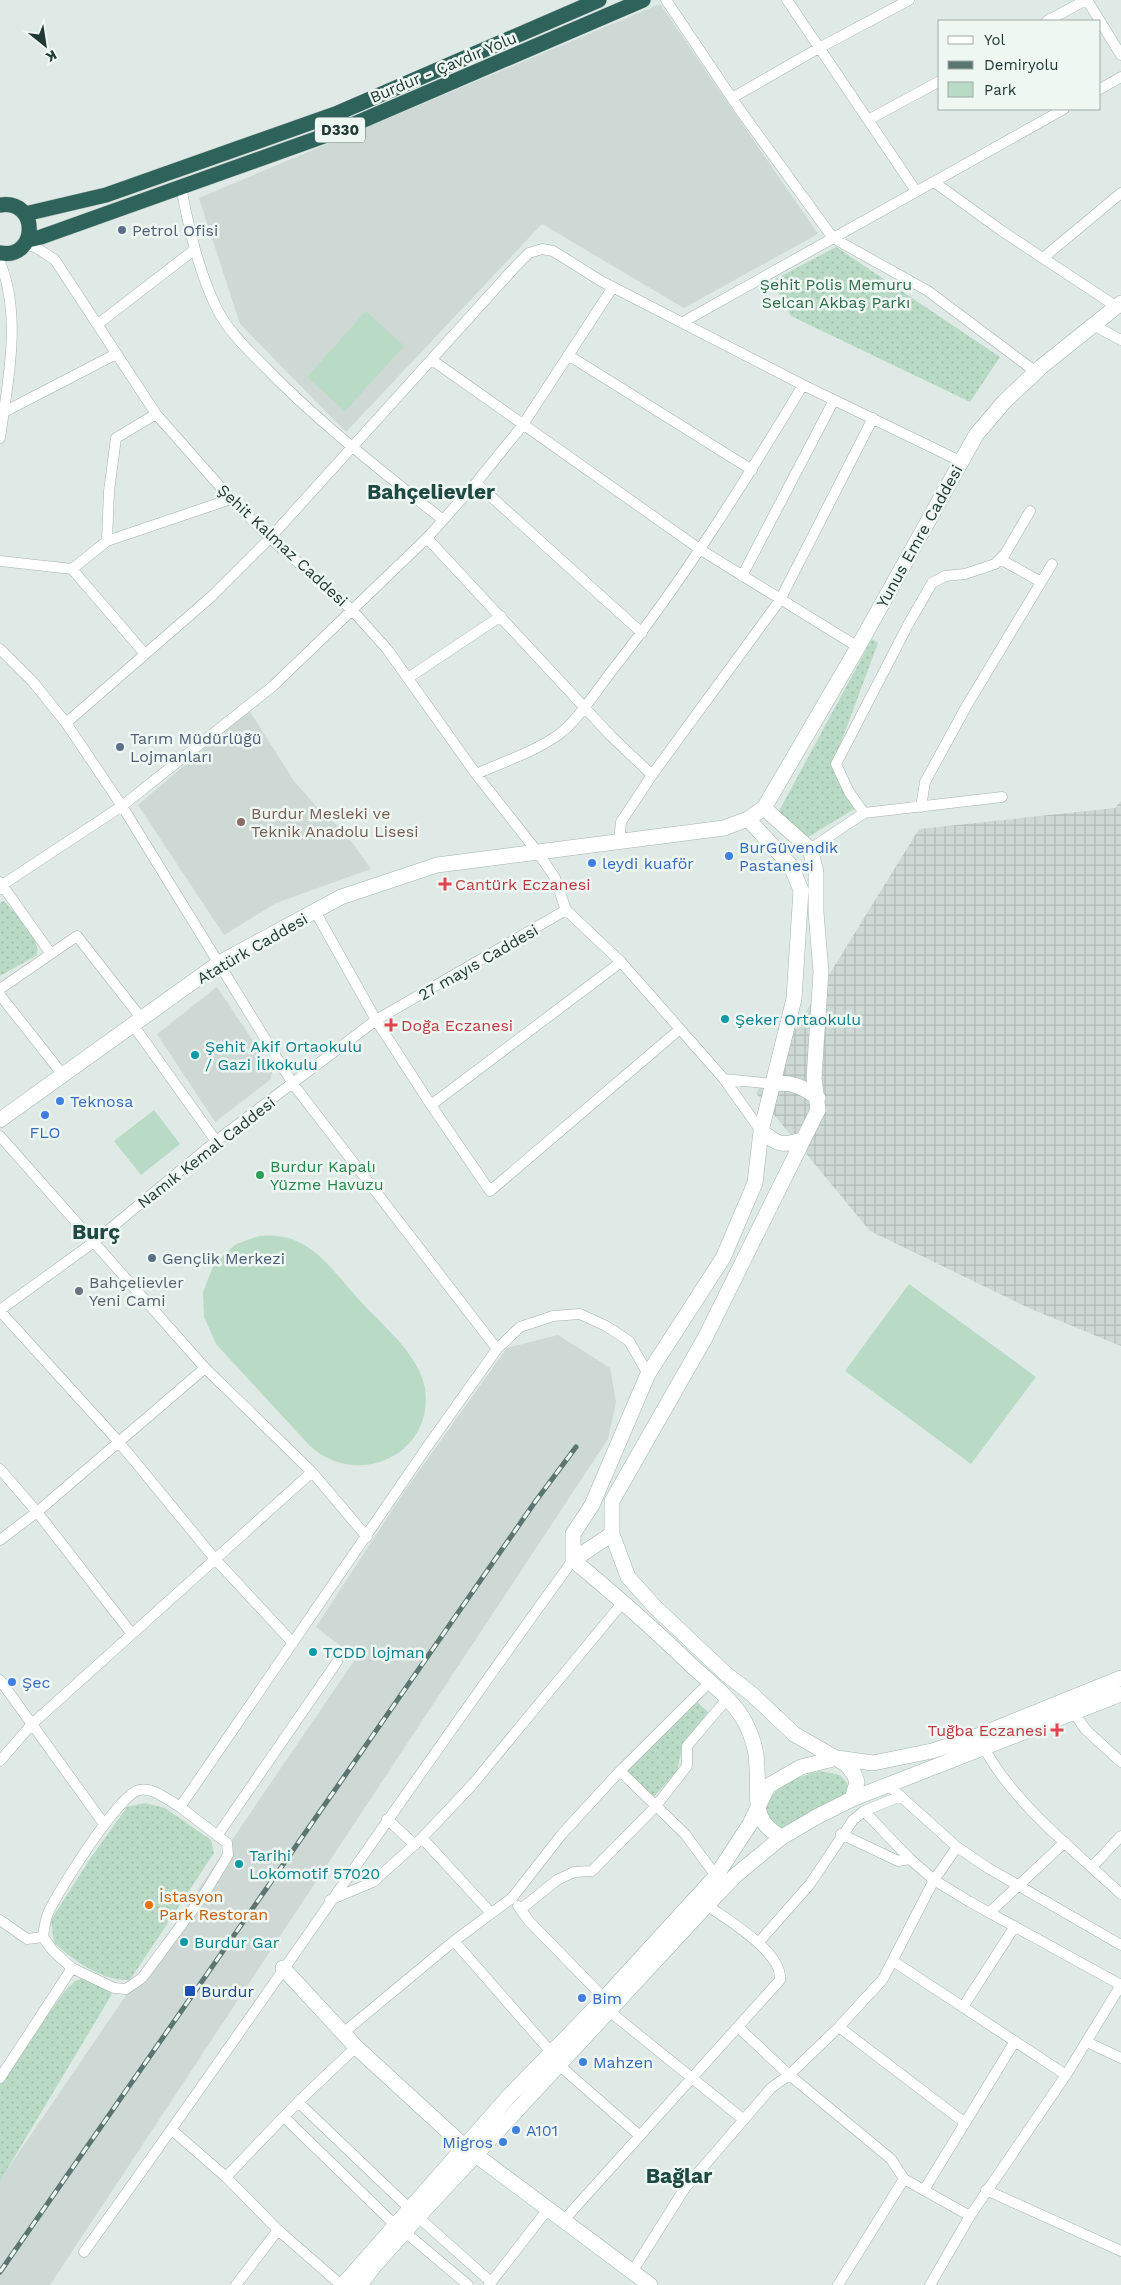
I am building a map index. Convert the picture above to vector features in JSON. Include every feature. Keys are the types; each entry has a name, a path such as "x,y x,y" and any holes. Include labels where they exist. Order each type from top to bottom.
{"highway":[{"name":"Burdur - Çavdır Yolu","path":"25,214 106,195 338,113 599,0"},
{"name":"Burdur - Çavdır Yolu","path":"26,242 338,131 643,0"},
{"path":"1,204 15,206 25,214 30,226 26,242"},
{"name":"D330","path":"0,253 18,250 26,242"}],"main road":[{"name":"Yunus Emre Caddesi","path":"764,808 858,647 976,435 1004,402 1036,372 1119,305"},
{"name":"Atatürk Caddesi","path":"0,1120 219,963 341,897 437,865 539,854 724,828 748,819 764,808"},
{"path":"764,808 810,849 816,872 816,912 822,972 814,1078 818,1110 705,1338 612,1501 612,1534 628,1577 655,1607 726,1674 753,1695 794,1734 837,1758 854,1774 857,1782 852,1799"},
{"path":"573,1560 573,1534 592,1505 648,1374 723,1258 756,1183 761,1131 794,999 801,890 791,866 748,819"},
{"path":"773,1084 786,1082 806,1089 818,1098"},
{"path":"761,1131 774,1142 786,1145 803,1140"},
{"path":"573,1560 591,1550 612,1534"},
{"path":"573,1560 624,1601 710,1682 727,1699 746,1723 753,1742 758,1768 757,1806 764,1823 772,1832 782,1837"},
{"path":"470,2151 559,2065 607,2004 716,1876 750,1824 768,1786 801,1767 837,1758 873,1762 932,1751 980,1735 1121,1678"},
{"path":"360,2285 401,2229 470,2151 551,2052 607,2004 736,1875 782,1837 852,1799 889,1786 983,1746 1121,1694"},
{"path":"283,1968 356,2047 470,2151 650,2285"},
{"path":"342,2285 401,2229"}],"street":[{"path":"666,0 732,98 833,238 928,291 1036,372"},
{"path":"786,0 916,191"},
{"path":"732,98 819,48 910,0"},
{"path":"1049,20 1086,0 1099,20"},
{"path":"1101,23 1121,54"},
{"path":"1101,88 1121,77"},
{"path":"868,120 938,82"},
{"path":"683,322 1062,110"},
{"path":"934,182 1043,258 1119,305"},
{"path":"180,187 194,250 217,308 240,342 289,392 352,447 443,520"},
{"path":"1043,258 1121,193"},
{"name":"Şehit Kalmaz Caddesi","path":"26,242 47,253 55,260 156,414 231,499 270,538 352,610 387,649 476,774 539,854 555,878 566,910"},
{"path":"66,723 212,596 270,538 529,254 542,249 554,251 572,265 613,287 803,385 960,461"},
{"path":"98,324 194,250"},
{"path":"0,262 8,282 13,325 0,438"},
{"path":"52,954 1,885 122,806 273,686 427,538 476,483 522,426 613,287"},
{"path":"1094,326 1120,340"},
{"path":"4,412 116,354"},
{"path":"568,355 752,470"},
{"path":"432,360 522,426 701,550 858,647"},
{"path":"476,774 534,748 559,734 585,706 642,633 701,550 803,385"},
{"path":"742,576 834,400"},
{"path":"107,541 109,491 116,438 156,414"},
{"path":"619,842 621,822 652,775 780,600 873,418"},
{"path":"476,483 642,633"},
{"path":"0,561 72,568 107,541 231,499"},
{"path":"864,813 849,792 836,764 909,623 932,583 944,576 965,574 995,564 1030,511"},
{"path":"427,538 611,736 652,775"},
{"path":"1000,559 1041,582"},
{"path":"921,807 926,782 966,707 1052,564"},
{"path":"72,568 145,654"},
{"path":"408,678 501,616"},
{"path":"0,649 33,682 66,723 122,806 293,1084 498,1349"},
{"path":"810,849 864,813 1002,798"},
{"path":"566,910 620,962 680,1029 724,1079 761,1131"},
{"name":"27 mayıs Caddesi","path":"293,1084 376,1020 566,910"},
{"path":"315,911 376,1020 490,1191 680,1029"},
{"path":"0,989 77,936 216,1141"},
{"path":"431,1105 620,962"},
{"path":"0,996 63,1075"},
{"path":"724,1079 773,1084"},
{"name":"Namık Kemal Caddesi","path":"0,1310 94,1242 216,1141 293,1084"},
{"path":"0,1136 205,1368 312,1472 367,1537"},
{"path":"0,1310 118,1441 215,1559 293,1643"},
{"path":"180,1807 498,1349 520,1327 553,1316 580,1314 606,1326 629,1341 648,1374"},
{"path":"0,1540 37,1512 205,1368"},
{"path":"0,1469 37,1512 132,1634"},
{"path":"0,1761 32,1724 312,1472"},
{"path":"84,2252 172,2130 387,1819 573,1560"},
{"path":"330,1900 373,1882 418,1842 472,1785 624,1601"},
{"path":"217,1836 337,1662"},
{"path":"0,1680 104,1824"},
{"path":"343,2033 454,1941 512,1898 562,1834 620,1771 710,1682"},
{"path":"521,1909 557,1880 574,1872 592,1871 656,1806 688,1766 687,1746 727,1699"},
{"path":"1074,1713 1086,1730 1121,1762"},
{"path":"983,1746 1009,1783 1065,1842 1121,1894"},
{"path":"620,1771 685,1834 716,1876"},
{"path":"889,1786 957,1847 1016,1886 1121,1945"},
{"path":"147,1789 180,1807 227,1843 228,1855 205,1893 142,1978 126,1989 114,1988 72,1968 53,1951 43,1937 48,1913 104,1824 118,1804 136,1790 147,1789"},
{"path":"758,1943 810,1884 841,1834 853,1820 864,1811 901,1796"},
{"path":"864,1811 910,1859 934,1880 1121,1985 1088,2042 986,2190 930,2285"},
{"path":"387,1819 418,1842 491,1913"},
{"path":"841,1834 898,1861 910,1859"},
{"path":"1092,1867 1121,1836"},
{"path":"990,1912 1065,1842"},
{"path":"632,2272 684,2188 771,2088 789,2075 839,2027 883,1978 934,1880 957,1847"},
{"path":"512,1898 607,2004 692,2079 744,2120"},
{"path":"564,2220 780,1980 781,1971 771,1955 707,1905"},
{"path":"0,1920 27,1939 43,1937"},
{"path":"963,2007 1015,1926"},
{"path":"454,1941 551,2052"},
{"path":"893,1961 1066,2074"},
{"path":"1,2076 72,1968"},
{"path":"738,2027 789,2075 891,2159 904,2179 970,2216"},
{"path":"839,2027 965,2123"},
{"path":"924,2190 1015,2041"},
{"path":"1088,2042 1121,2058"},
{"path":"226,2177 298,2102 356,2047"},
{"path":"559,2065 640,2136"},
{"path":"298,2102 414,2214 490,2283 548,2209"},
{"path":"284,2117 401,2229 468,2285"},
{"path":"172,2130 226,2177 278,2230 342,2285"},
{"path":"838,2285 904,2179"},
{"path":"986,2190 1121,2251"},
{"path":"236,2285 278,2230"}],"shaded area":[{"path":"660,4 818,234 684,308 542,224 346,432 240,324 199,198"},
{"name":"Burdur Mesleki ve Teknik Anadolu Lisesi","path":"249,710 294,781 321,812 344,831 371,869 276,903 224,935 138,805"},
{"path":"1121,801 1121,1346 1031,1309 870,1231 756,1093 919,829 1115,808"},
{"path":"217,987 273,1071 270,1080 215,1122 157,1034"},
{"path":"558,1335 610,1368 616,1402 608,1439 50,2285 0,2285 0,2180 356,1658 316,1627 404,1492 507,1348"}],"green space":[{"name":"Şehit Polis Memuru Selcan Akbaş Parkı","path":"836,247 1000,357 970,402 791,316 772,281"},
{"path":"366,311 404,346 345,411 307,377"},
{"path":"872,639 878,643 833,764 856,808 808,837 779,811"},
{"path":"4,901 31,933 35,940 37,955 0,976 0,903"},
{"path":"154,1110 180,1144 141,1175 114,1141"},
{"path":"272,1235 289,1238 301,1243 314,1252 329,1265 397,1339 417,1366 425,1388 425,1412 418,1432 405,1447 388,1458 369,1464 348,1464 328,1458 309,1445 216,1344 204,1317 203,1292 214,1264 236,1244 259,1236"},
{"path":"909,1284 1036,1377 971,1464 845,1371"},
{"path":"697,1702 708,1712 683,1745 677,1771 653,1798 626,1772"},
{"path":"820,1771 840,1775 847,1783 849,1793 787,1826 779,1829 773,1827 764,1809 768,1801 787,1783"},
{"path":"145,1803 165,1808 211,1840 214,1853 130,1980 119,1979 89,1969 54,1943 51,1920 90,1859 127,1807"},
{"path":"86,1977 96,1980 112,1994 0,2181 0,2084 64,1992 75,1981"}],"railway":[{"path":"0,2272 535,1502 576,1447"}],"place":[{"name":"Petrol Ofisi","path":"122,230"},
{"name":"Tarım Müdürlüğü Lojmanları","path":"120,747"},
{"name":"Burdur Mesleki ve Teknik Anadolu Lisesi","path":"241,822"},
{"name":"BurGüvendik Pastanesi","path":"729,856"},
{"name":"leydi kuaför","path":"592,863"},
{"name":"Cantürk Eczanesi","path":"445,884"},
{"name":"Şeker Ortaokulu","path":"725,1019"},
{"name":"Doğa Eczanesi","path":"391,1025"},
{"name":"Şehit Akif Ortaokulu / Gazi İlkokulu","path":"195,1055"},
{"name":"Teknosa","path":"60,1101"},
{"name":"FLO","path":"45,1115"},
{"name":"Burdur Kapalı Yüzme Havuzu","path":"260,1175"},
{"name":"Gençlik Merkezi","path":"152,1258"},
{"name":"Bahçelievler Yeni Cami","path":"79,1291"},
{"name":"TCDD lojman","path":"313,1652"},
{"name":"Şec","path":"12,1682"},
{"name":"Tuğba Eczanesi","path":"1057,1730"},
{"name":"Tarihi Lokomotif 57020","path":"239,1864"},
{"name":"İstasyon Park Restoran","path":"149,1905"},
{"name":"Burdur Gar","path":"184,1942"},
{"name":"Burdur","path":"190,1991"},
{"name":"Bim","path":"582,1998"},
{"name":"Mahzen","path":"583,2062"},
{"name":"A101","path":"516,2130"},
{"name":"Migros","path":"503,2142"}],"district":[{"name":"Bahçelievler","path":"431,492"},
{"name":"Burç","path":"96,1232"},
{"name":"Bağlar","path":"679,2176"}]}
